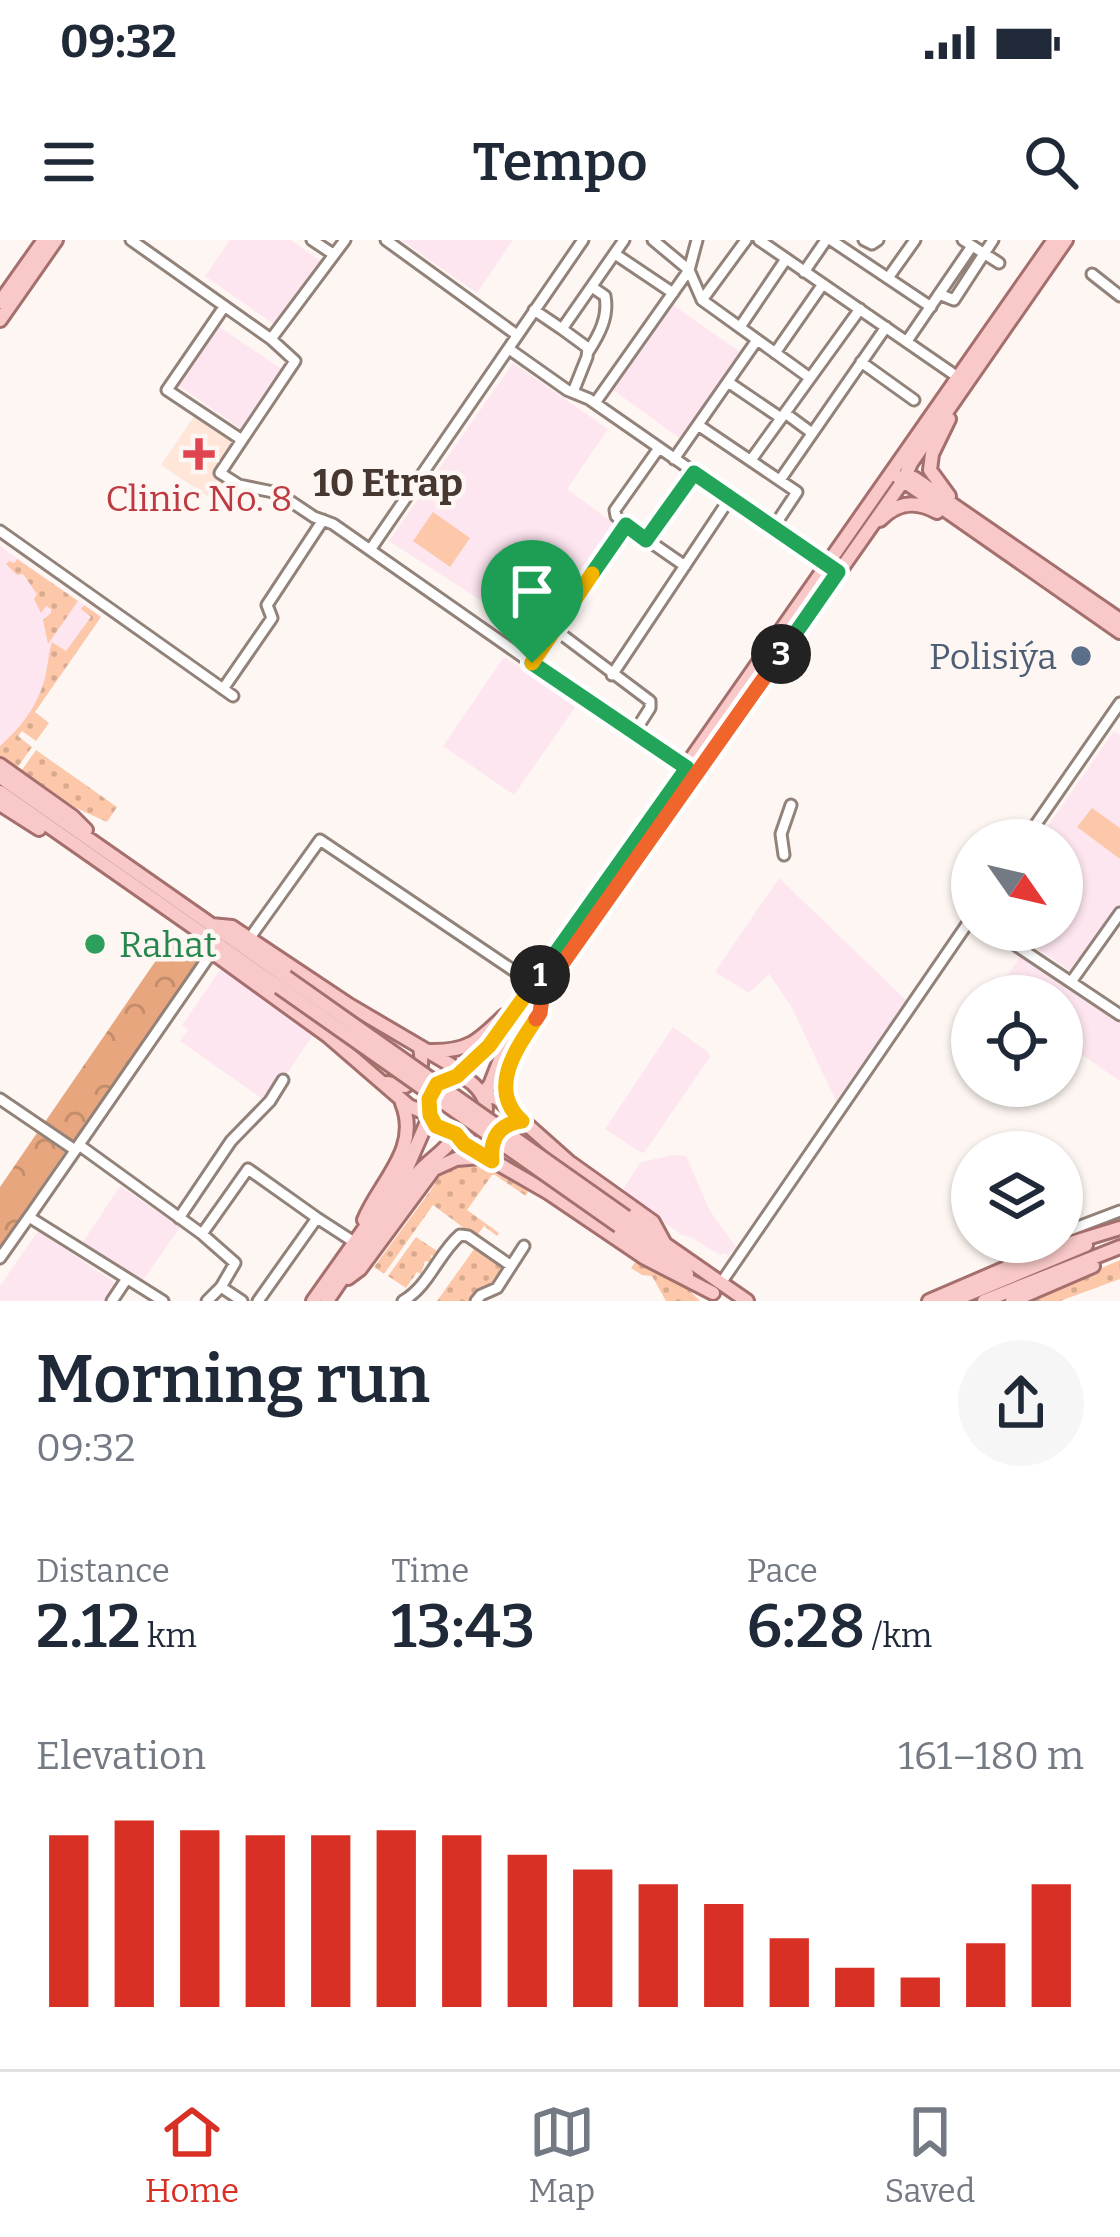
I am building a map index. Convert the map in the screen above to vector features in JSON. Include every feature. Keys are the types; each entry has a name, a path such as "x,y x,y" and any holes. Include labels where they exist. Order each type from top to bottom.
{"main road":[{"path":"0,302 44,240"},
{"path":"0,320 56,240"},
{"path":"457,1076 538,988 911,463 1054,240"},
{"path":"1066,240 963,380 932,454 930,470 974,524 1120,632"},
{"path":"900,473 1120,620"},
{"path":"833,569 889,511 907,504 927,506 974,524"},
{"path":"0,765 73,817 104,858"},
{"path":"0,777 104,858"},
{"path":"0,792 283,982 719,1292"},
{"path":"0,804 51,838 104,858"},
{"path":"208,930 232,927 349,1005 452,1065 457,1076"},
{"path":"208,930 212,952 328,1036 413,1109 430,1115 440,1128 645,1258 747,1301"},
{"path":"424,1049 461,1049 477,1042 538,988"},
{"path":"327,1301 426,1163 456,1134 480,1121 483,1093 538,988"},
{"path":"510,1111 509,1061 540,1013 538,988"},
{"path":"386,1083 405,1086 418,1076 424,1049"},
{"path":"314,1301 406,1169 430,1115 433,1088 457,1076 498,1099 569,1162 653,1222 665,1244"},
{"path":"354,1242 405,1146 407,1116 398,1097"},
{"path":"489,1159 498,1131 522,1121"},
{"path":"338,1286 360,1269 434,1169 456,1159 489,1159"},
{"path":"623,1221 665,1244 719,1292"},
{"path":"929,1301 1048,1250 1120,1230"},
{"path":"952,1301 1120,1230"},
{"path":"984,1301 1120,1250"},
{"path":"1012,1301 1120,1250"}],"street":[{"path":"131,240 295,361 220,473 239,485 278,493 333,524 691,771"},
{"path":"312,240 333,254"},
{"path":"271,339 345,240"},
{"path":"386,240 517,335"},
{"path":"370,550 583,240"},
{"path":"562,329 624,240"},
{"path":"652,240 688,270 702,300 810,378"},
{"path":"595,403 688,270 697,240"},
{"path":"702,300 746,240"},
{"path":"759,240 963,380"},
{"path":"804,272 829,240 931,307"},
{"path":"864,240 872,244 878,240"},
{"path":"888,278 912,244 899,240"},
{"path":"939,294 954,300 993,240"},
{"path":"907,341 967,243 999,263"},
{"path":"615,254 673,293"},
{"path":"740,327 786,259"},
{"path":"1092,274 1120,296"},
{"path":"775,353 823,284"},
{"path":"573,392 602,330 607,301 592,287"},
{"path":"224,307 167,389 242,440"},
{"path":"752,460 860,309"},
{"path":"534,310 585,344 588,352"},
{"path":"780,480 886,327"},
{"path":"674,459 757,340"},
{"path":"509,349 595,403 833,569"},
{"path":"862,362 914,400"},
{"path":"728,382 812,433"},
{"path":"698,425 797,492 773,527"},
{"path":"659,448 616,510 616,517 685,566"},
{"path":"646,540 694,473"},
{"path":"612,675 730,498"},
{"path":"0,531 228,692 272,618 267,604 323,520"},
{"path":"532,663 626,525"},
{"path":"553,628 650,701 634,733"},
{"path":"1041,819 1115,720 1120,703"},
{"path":"784,856 782,834 791,805"},
{"path":"249,939 320,840 538,988"},
{"path":"1076,975 1120,913"},
{"path":"719,1292 951,948"},
{"path":"1025,951 1061,975"},
{"path":"0,1258 212,952"},
{"path":"1083,990 1120,1015"},
{"path":"178,1217 284,1080"},
{"path":"0,1099 178,1217 236,1263 207,1301"},
{"path":"224,1152 354,1242"},
{"path":"202,1234 248,1169"},
{"path":"1083,1225 1120,1210"},
{"path":"29,1217 163,1301"},
{"path":"258,1301 317,1218"},
{"path":"403,1301 416,1293 460,1235 510,1265"},
{"path":"476,1301 497,1288 524,1246"},
{"path":"112,1301 126,1280"},
{"path":"221,1287 242,1301"}],"shaded area":[{"path":"230,240 291,240 325,264 279,328 205,276"},
{"path":"401,240 513,240 477,293"},
{"path":"673,305 743,354 682,440 613,390"},
{"path":"218,326 282,369 241,429 178,385"},
{"path":"513,363 608,429 567,489 620,528 538,642 389,541"},
{"name":"Clinic No. 8","path":"195,415 236,443 216,473 243,492 230,511 161,465"},
{"path":"433,512 470,538 450,567 413,541"},
{"path":"0,546 101,617 2,759 0,758"},
{"path":"17,559 78,601 48,644 43,620 51,609 46,606 41,613 34,599 37,594 23,574 17,575 6,564"},
{"path":"84,605 101,617 35,712 49,723 36,741 22,731 18,736 32,747 17,768 0,758 0,746 37,700 52,642 66,651 91,617 81,609"},
{"path":"504,657 576,706 514,795 443,746"},
{"path":"1114,731 1120,735 1120,905 1073,973 1041,951 1083,951 1083,819 1053,819"},
{"path":"36,750 117,807 107,822 76,808 22,770"},
{"path":"1092,808 1120,828 1120,859 1083,831 1083,819"},
{"path":"779,878 906,1000 836,1101 791,1006 769,974 749,993 715,972"},
{"path":"1020,957 1047,975 1008,975"},
{"path":"221,969 314,1034 267,1102 180,1041 188,1030 182,1025"},
{"path":"1083,999 1120,1024 1120,1081 1083,1055"},
{"path":"673,1027 710,1057 644,1153 605,1129"},
{"path":"686,1156 710,1211 736,1247 728,1255 682,1235 621,1192 641,1162"},
{"path":"470,1163 528,1191 526,1196 492,1175 467,1210 497,1236 484,1226 476,1237 433,1205 384,1274 374,1267 442,1171"},
{"path":"120,1186 180,1227 142,1282 83,1242"},
{"path":"38,1231 117,1284 106,1301 0,1301 0,1286"},
{"path":"416,1237 437,1251 406,1288 388,1276"},
{"path":"477,1245 505,1265 499,1278 471,1301 437,1301"},
{"path":"1120,1260 1120,1279 1060,1301 1024,1301"},
{"path":"636,1261 685,1286 700,1301 666,1301 652,1276 631,1268"}],"green space":[{"path":"170,940 200,959 74,1142 45,1122"},
{"path":"37,1133 65,1152 0,1247 0,1187"}],"place":[{"name":"Clinic No. 8","path":"199,454"},
{"name":"Polisiýa","path":"1081,656"},
{"name":"Rahat","path":"95,944"}],"district":[{"name":"10 Etrap","path":"388,482"}],"route":[{"path":"694,473 838,572 543,991 540,1013 509,1061 506,1077 510,1111 522,1121 498,1131 492,1161 456,1134 436,1126 428,1109 430,1093 441,1081 457,1076 498,1035 687,768 532,663 626,525 646,540 694,473"}]}
